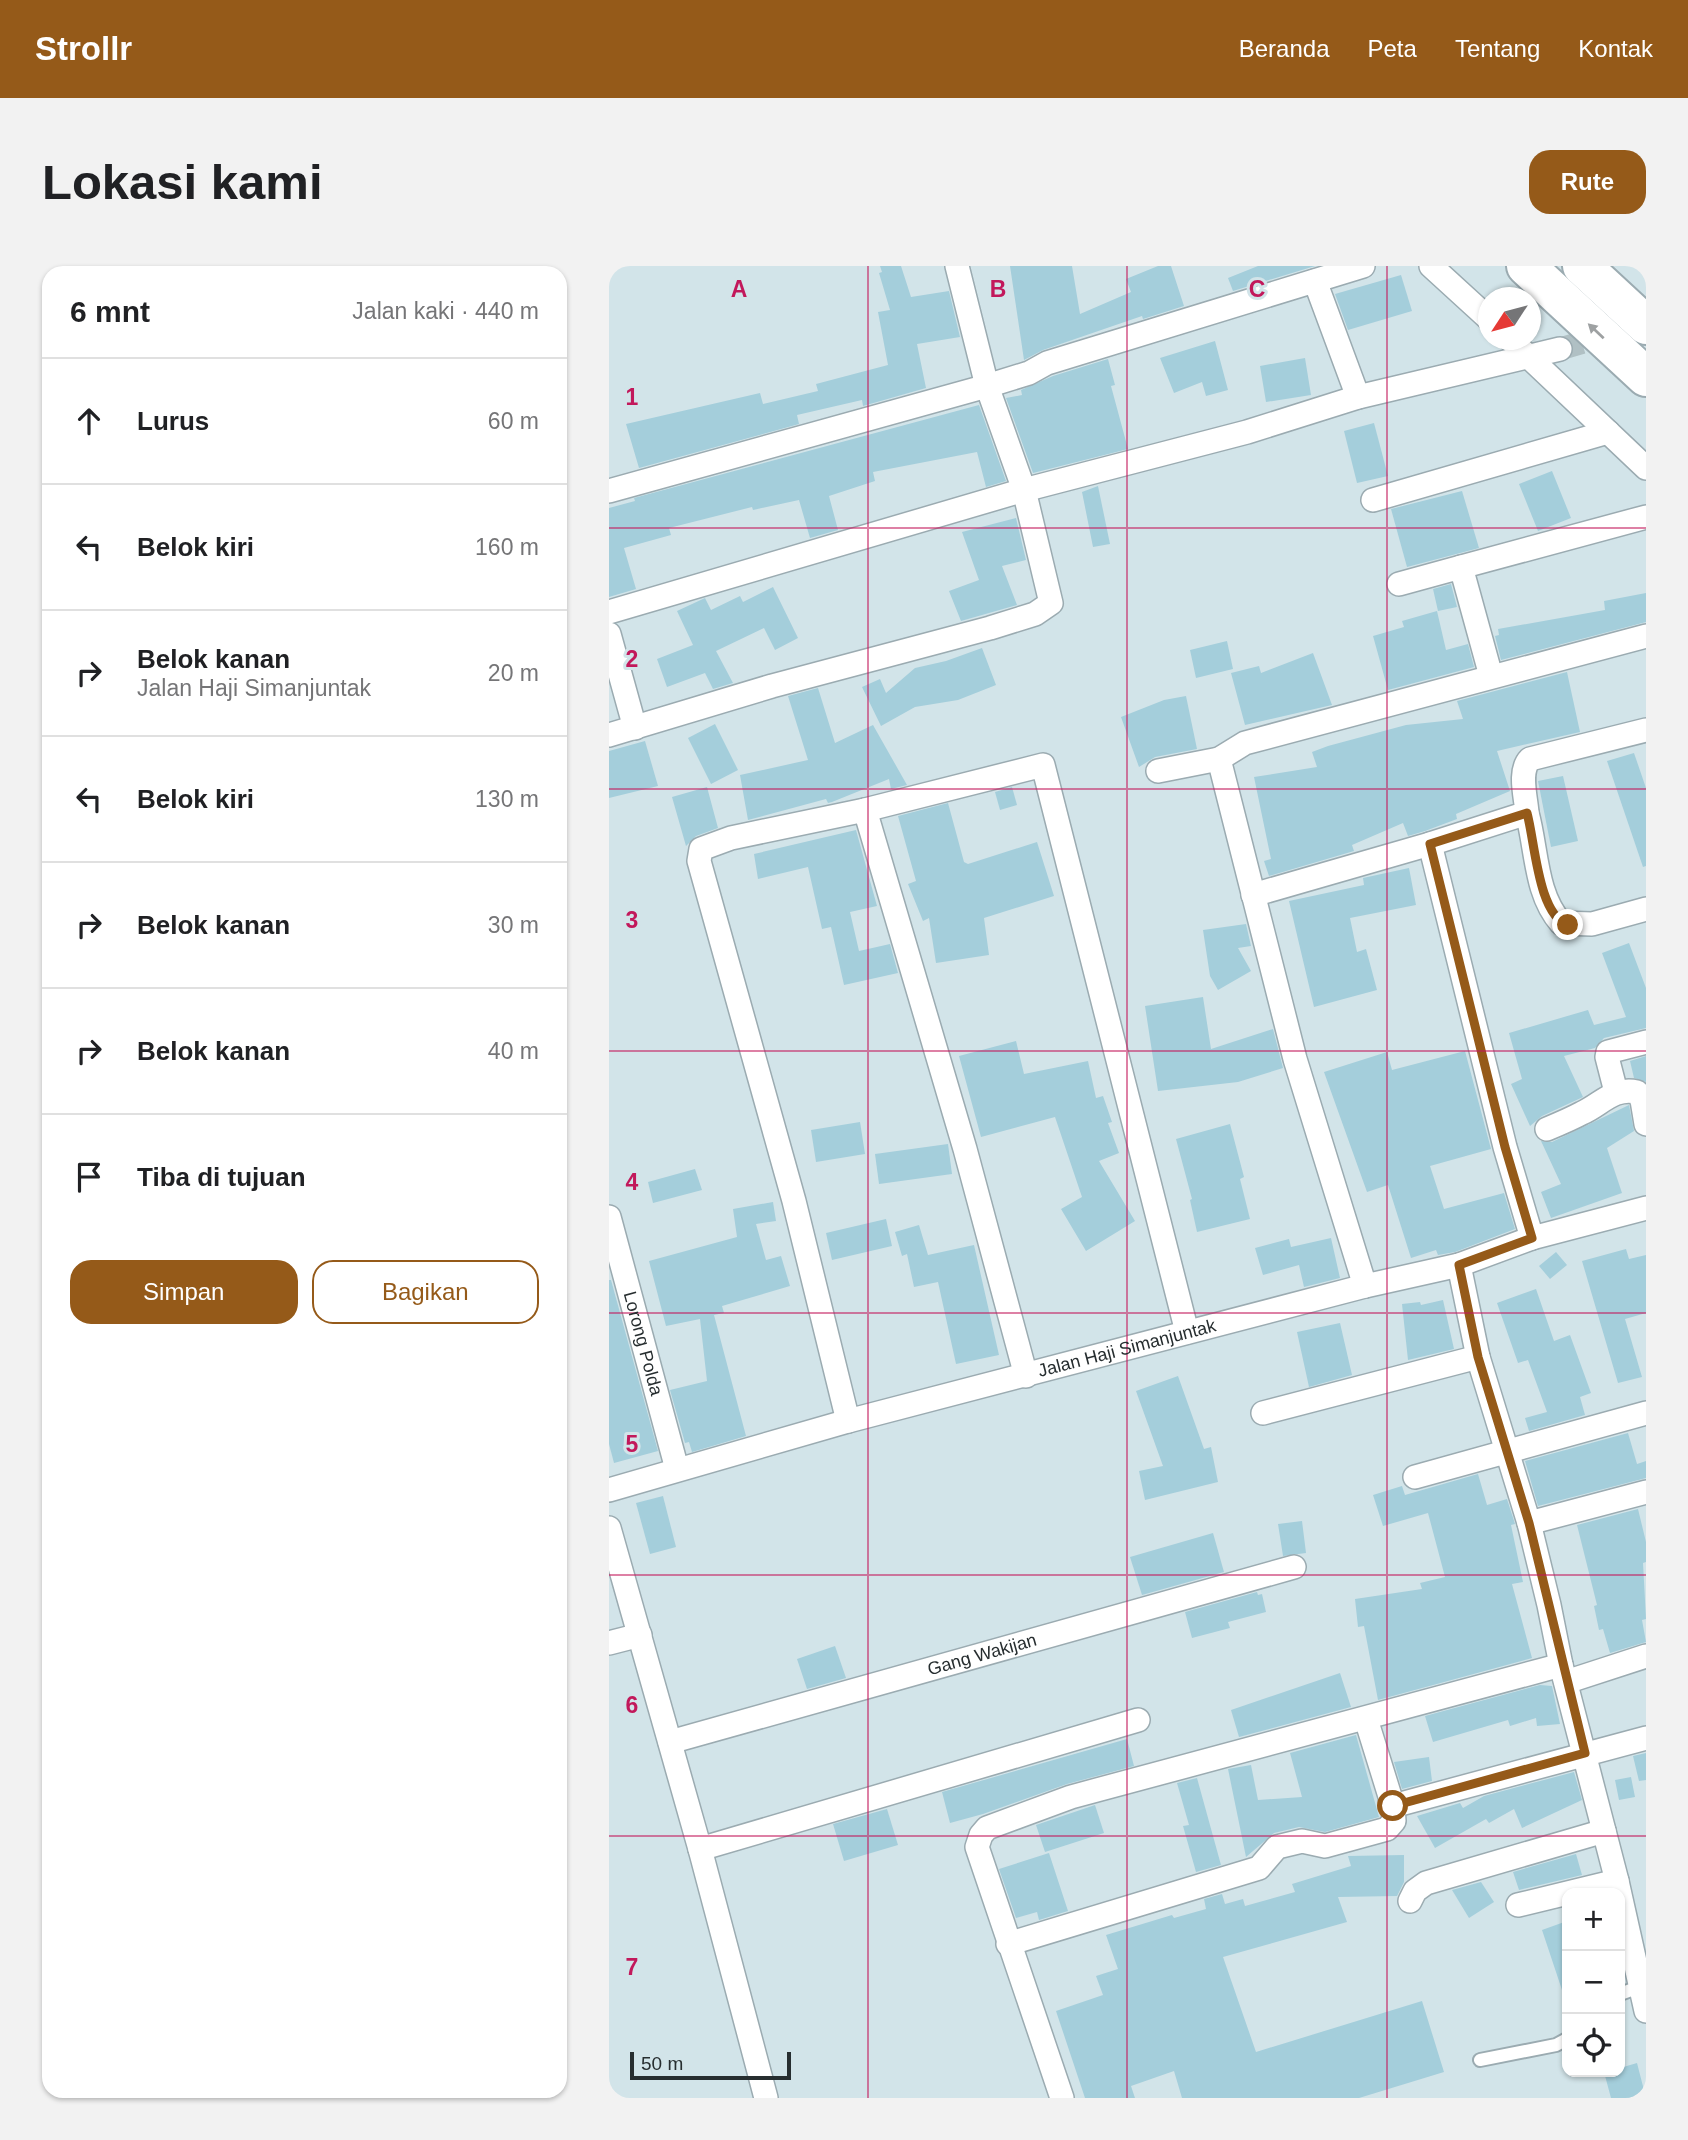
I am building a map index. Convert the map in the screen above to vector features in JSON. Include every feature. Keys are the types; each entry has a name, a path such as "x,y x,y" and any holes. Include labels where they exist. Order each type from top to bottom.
{"highway":[{"path":"1525,266 1646,377"},
{"path":"1583,266 1646,325"}],"street":[{"path":"609,735 772,686 1035,614 1051,603 1024,490 987,386 957,266"},
{"path":"609,491 987,386 1029,373 1047,363 1363,266"},
{"path":"1431,266 1478,309"},
{"path":"1315,281 1357,397"},
{"path":"609,612 1024,490 1247,432 1357,397 1560,349"},
{"path":"1522,350 1646,468"},
{"path":"1373,500 1608,432"},
{"path":"1399,584 1646,517"},
{"path":"1461,567 1491,676"},
{"path":"609,634 635,728"},
{"path":"1158,771 1219,759 1245,743 1646,636"},
{"path":"1646,730 1530,759 1525,765 1524,774 1527,813 1542,891 1561,923 1592,924 1646,909"},
{"path":"1219,759 1295,1059 1365,1286"},
{"path":"848,1421 793,1201 699,861 701,849 731,838 865,810 1043,765 1187,1332"},
{"path":"865,810 965,1149 1026,1376"},
{"path":"1253,895 1527,813"},
{"path":"1430,844 1505,1147 1532,1238"},
{"path":"1616,1092 1608,1052 1646,1042"},
{"path":"1547,1129 1586,1112 1616,1092 1637,1092 1642,1100 1646,1124"},
{"name":"Jalan Haji Simanjuntak","path":"609,1490 848,1421 1365,1286 1459,1265 1532,1238 1646,1208"},
{"name":"Lorong Polda","path":"609,1217 677,1469"},
{"path":"1459,1265 1478,1357 1529,1523 1563,1673 1617,1881 1639,1952 1629,1991 1646,2011"},
{"path":"1263,1413 1478,1357"},
{"path":"1415,1477 1646,1413"},
{"path":"1529,1523 1646,1492"},
{"path":"609,1528 701,1849 766,2098"},
{"name":"Gang Wakijan","path":"670,1742 1294,1567"},
{"path":"609,1643 640,1635"},
{"path":"1062,2098 977,1847 987,1828 1108,1787 1366,1720 1646,1656"},
{"path":"701,1849 1138,1720"},
{"path":"1008,1944 1259,1868 1277,1847 1302,1841 1325,1846 1387,1829 1394,1821 1393,1806 1366,1720"},
{"path":"1393,1806 1646,1738"},
{"path":"1410,1900 1415,1891 1426,1883 1604,1831"},
{"path":"1518,1905 1617,1881"}],"lane":[{"path":"1480,2060 1556,2046 1562,2042"}],"building":[{"path":"880,266 901,266 911,297 949,291 960,337 917,344 926,388 863,406 862,400 797,415 799,424 639,468 626,424 760,393 763,404 818,391 816,384 888,365 878,312 890,310 879,273 882,272"},
{"path":"1010,266 1072,266 1080,314 1131,292 1126,279 1158,266 1171,266 1184,306 1143,319 1142,316 1043,350 1024,360"},
{"path":"1258,266 1315,266 1233,291 1228,278"},
{"path":"1401,275 1412,311 1348,330 1335,294"},
{"path":"1215,341 1228,390 1206,396 1202,382 1174,393 1160,358"},
{"path":"1305,358 1311,395 1266,402 1260,366"},
{"path":"1108,359 1115,385 1111,386 1128,449 1033,473 1006,398 1022,395 1021,390 1053,376"},
{"path":"979,405 1006,481 986,487 977,452 873,472 875,481 829,496 838,530 810,538 799,500 753,510 752,507 669,528 671,535 624,548 636,589 609,597 609,508 635,501 634,498"},
{"path":"1374,423 1388,476 1357,483 1344,431"},
{"path":"1552,471 1571,518 1538,531 1519,484"},
{"path":"1098,486 1110,544 1093,547 1082,492"},
{"path":"1462,491 1479,548 1407,567 1391,509"},
{"path":"1016,518 1026,560 1002,566 1017,605 961,621 949,591 979,580 962,532"},
{"path":"1451,584 1457,607 1438,611 1433,589"},
{"path":"773,587 798,638 775,650 764,628 716,651 733,683 713,689 705,673 667,687 657,659 693,645 677,611 705,598 711,610 740,596 743,602"},
{"path":"1646,593 1646,622 1501,660 1495,636 1499,635 1498,629 1605,610 1604,601"},
{"path":"1437,611 1446,650 1468,644 1474,667 1388,690 1373,636 1404,627 1402,621"},
{"path":"1227,641 1233,669 1196,678 1190,650"},
{"path":"982,648 996,685 958,700 915,707 881,726 862,687 880,679 886,693 915,668 946,661"},
{"path":"1313,653 1332,705 1245,725 1231,673 1259,666 1261,673"},
{"path":"1567,672 1580,732 1497,751 1510,791 1456,814 1457,819 1425,831 1408,836 1403,823 1352,845 1354,851 1269,876 1264,861 1271,859 1254,777 1317,767 1312,752 1328,746 1406,725 1463,719 1457,701"},
{"path":"818,688 835,743 873,725 907,785 891,789 889,779 832,802 828,803 826,799 748,820 740,775 808,760 788,696"},
{"path":"1186,696 1197,749 1155,757 1139,767 1121,717 1164,700"},
{"path":"715,724 738,770 711,784 688,738"},
{"path":"645,741 658,786 609,798 609,751"},
{"path":"1634,753 1646,788 1646,866 1643,867 1607,761"},
{"path":"1563,776 1578,841 1551,847 1538,781"},
{"path":"707,787 718,828 696,836 686,846 672,797"},
{"path":"1012,787 1017,805 1000,810 995,792"},
{"path":"948,803 964,862 968,864 1037,842 1054,896 984,918 989,955 936,963 929,918 923,921 908,884 916,881 898,816"},
{"path":"856,830 877,906 850,912 859,951 890,944 898,973 844,985 831,927 822,929 808,867 758,879 754,854"},
{"path":"1409,868 1416,905 1350,918 1357,952 1366,949 1377,990 1314,1007 1289,901 1364,885 1363,878"},
{"path":"1246,924 1251,946 1238,948 1251,971 1218,990 1210,976 1203,930"},
{"path":"1629,943 1646,988 1646,1028 1604,1038 1595,1048 1564,1056 1583,1097 1542,1116 1530,1126 1511,1084 1522,1079 1509,1033 1588,1010 1594,1025 1626,1017 1602,953"},
{"path":"1203,997 1211,1049 1273,1029 1283,1068 1238,1082 1158,1091 1145,1006"},
{"path":"1016,1041 1024,1074 1088,1061 1096,1098 1103,1096 1112,1122 1108,1123 1119,1153 1099,1161 1135,1221 1086,1251 1061,1209 1082,1197 1055,1117 981,1137 959,1056"},
{"path":"1465,1051 1491,1149 1430,1166 1444,1209 1504,1193 1515,1229 1455,1252 1438,1255 1436,1250 1411,1258 1388,1185 1367,1192 1324,1072 1387,1052 1392,1070"},
{"path":"1646,1056 1646,1082 1634,1078 1630,1061"},
{"path":"1629,1105 1634,1131 1607,1148 1622,1193 1551,1218 1541,1192 1561,1184 1541,1141 1552,1142"},
{"path":"860,1122 865,1154 816,1162 811,1130"},
{"path":"1230,1124 1244,1177 1240,1179 1250,1219 1197,1232 1190,1200 1192,1199 1176,1139"},
{"path":"948,1144 952,1174 879,1184 875,1154"},
{"path":"695,1169 702,1190 653,1203 648,1182"},
{"path":"773,1202 776,1221 756,1224 766,1260 781,1256 790,1286 722,1306 724,1313 714,1315 746,1436 692,1452 689,1442 685,1443 670,1390 707,1381 700,1319 666,1326 649,1261 737,1237 733,1209"},
{"path":"886,1219 892,1246 832,1260 826,1233"},
{"path":"919,1225 928,1255 974,1245 999,1355 956,1364 938,1282 914,1287 907,1254 902,1256 895,1232"},
{"path":"1331,1238 1340,1278 1304,1287 1299,1265 1263,1275 1255,1248 1289,1239 1291,1247"},
{"path":"1626,1249 1629,1259 1646,1255 1646,1313 1625,1319 1642,1377 1618,1383 1582,1261"},
{"path":"1556,1252 1567,1265 1550,1279 1539,1266"},
{"path":"609,1280 658,1451 614,1463 609,1444"},
{"path":"1536,1289 1554,1341 1570,1335 1591,1393 1580,1397 1585,1415 1529,1431 1525,1418 1547,1412 1528,1360 1518,1363 1497,1303"},
{"path":"1443,1300 1454,1349 1408,1360 1402,1304 1420,1302 1421,1305"},
{"path":"1340,1323 1352,1375 1309,1387 1297,1332"},
{"path":"1178,1376 1204,1449 1211,1447 1218,1482 1145,1500 1139,1471 1163,1466 1136,1391"},
{"path":"1628,1433 1637,1464 1646,1461 1646,1478 1538,1506 1525,1461"},
{"path":"1478,1474 1487,1505 1507,1499 1515,1524 1511,1525 1523,1582 1512,1584 1532,1658 1378,1700 1364,1626 1358,1627 1355,1599 1422,1589 1420,1583 1445,1577 1428,1513 1383,1526 1373,1495 1402,1486 1405,1495"},
{"path":"663,1496 676,1547 650,1554 636,1503"},
{"path":"1638,1509 1646,1542 1646,1562 1643,1563 1646,1619 1642,1620 1646,1642 1610,1653 1603,1629 1599,1630 1594,1606 1597,1605 1577,1525"},
{"path":"1302,1521 1306,1553 1283,1556 1278,1524"},
{"path":"1213,1533 1224,1572 1142,1595 1130,1557"},
{"path":"1257,1592 1258,1595 1262,1594 1266,1612 1228,1622 1230,1628 1192,1638 1185,1612"},
{"path":"835,1646 846,1678 807,1689 797,1659"},
{"path":"1340,1673 1351,1707 1239,1737 1231,1710"},
{"path":"1540,1685 1552,1686 1560,1724 1537,1726 1536,1718 1510,1726 1508,1720 1433,1742 1425,1716"},
{"path":"1356,1735 1379,1817 1325,1832 1299,1827 1274,1833 1246,1857 1228,1769 1251,1765 1258,1800 1302,1797 1290,1753"},
{"path":"1127,1739 1134,1766 1067,1784 950,1823 942,1792"},
{"path":"1646,1753 1646,1780 1639,1781 1633,1756"},
{"path":"1429,1757 1432,1781 1402,1789 1394,1762"},
{"path":"1574,1772 1582,1800 1522,1828 1514,1809 1489,1823 1486,1819 1435,1848 1417,1816 1460,1803 1463,1808 1484,1796"},
{"path":"1631,1777 1635,1797 1619,1800 1615,1780"},
{"path":"1197,1778 1221,1865 1196,1872 1183,1826 1189,1825 1177,1783"},
{"path":"1095,1805 1104,1833 1045,1852 1036,1825"},
{"path":"887,1809 898,1845 844,1861 833,1824"},
{"path":"1049,1853 1068,1911 1039,1920 1037,1912 1016,1918 999,1869"},
{"path":"1576,1854 1582,1875 1519,1890 1513,1872"},
{"path":"1404,1855 1404,1882 1397,1896 1338,1897 1347,1922 1223,1957 1256,2052 1422,2001 1444,2072 1359,2098 1182,2098 1174,2071 1131,2086 1135,2098 1085,2098 1056,2011 1103,1995 1096,1976 1118,1969 1106,1935 1172,1915 1174,1918 1206,1909 1204,1899 1222,1894 1225,1904 1243,1899 1245,1906 1295,1892 1292,1884 1351,1866 1348,1856"},
{"path":"1481,1882 1494,1902 1469,1918 1452,1890"},
{"path":"1562,1923 1562,1990 1542,1930"},
{"path":"1637,2063 1646,2098 1611,2098 1605,2077 1625,2077 1625,2067"}],"tunnel":[{"path":"1560,349 1611,334"}],"route":[{"path":"1393,1806 1585,1753 1561,1665 1529,1523 1478,1357 1459,1265 1532,1238 1505,1147 1430,844 1527,813 1538,858 1542,891 1553,913 1561,923 1568,925"}]}
